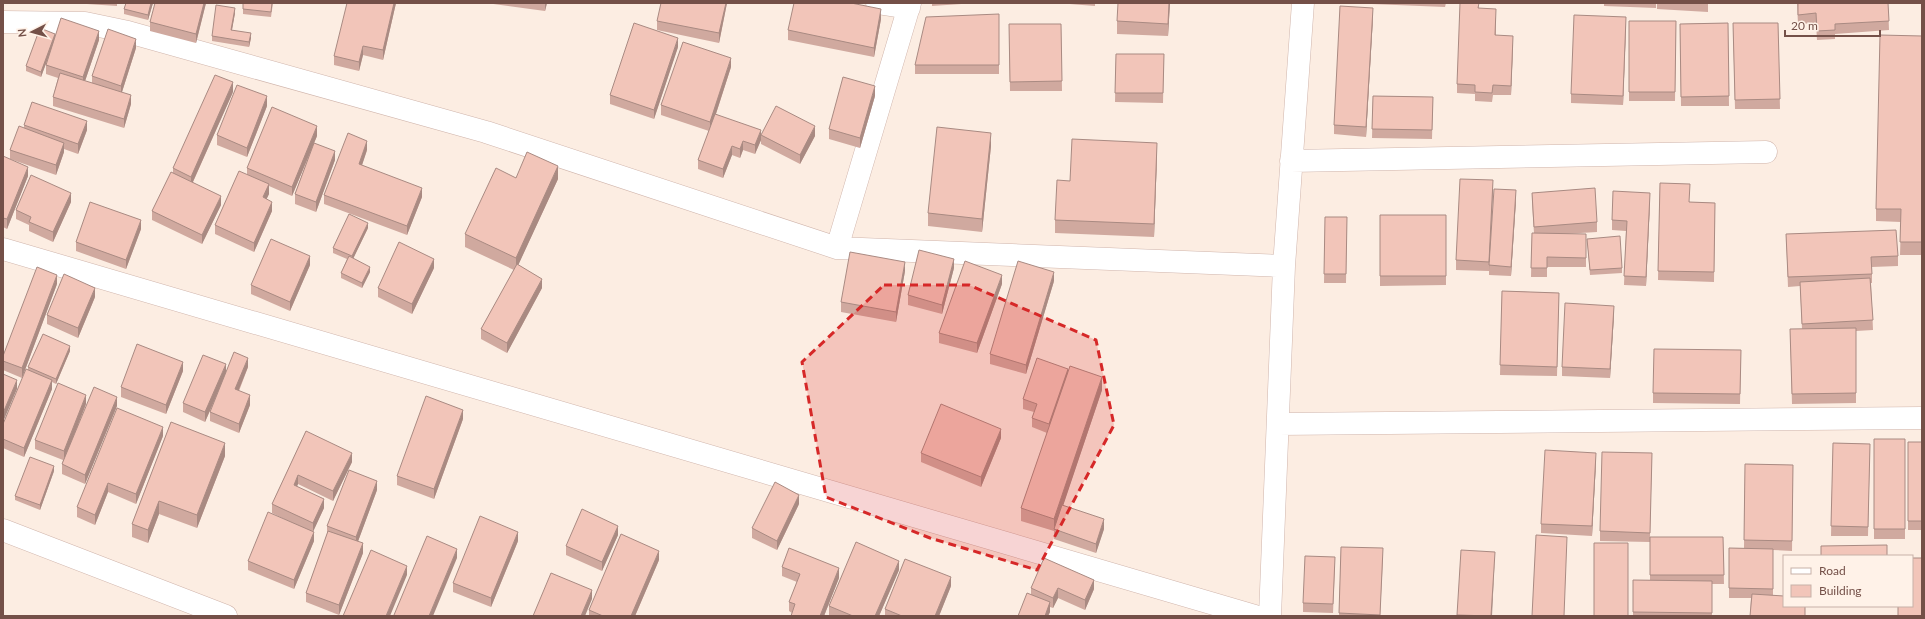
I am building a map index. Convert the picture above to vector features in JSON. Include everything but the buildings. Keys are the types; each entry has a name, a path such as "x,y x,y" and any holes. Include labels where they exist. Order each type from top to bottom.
{"street":[{"path":"837,248 910,6 877,3"},
{"path":"1270,616 1284,266 1303,3"},
{"path":"3,22 85,23 128,32 486,132 837,248 1284,266"},
{"path":"1291,161 1766,152"},
{"path":"3,249 1255,616"},
{"path":"1278,424 1922,418"},
{"path":"3,530 226,616"}],"highlighted area":[{"path":"884,285 969,285 1096,340 1114,425 1037,570 930,538 826,497 802,362"}]}
